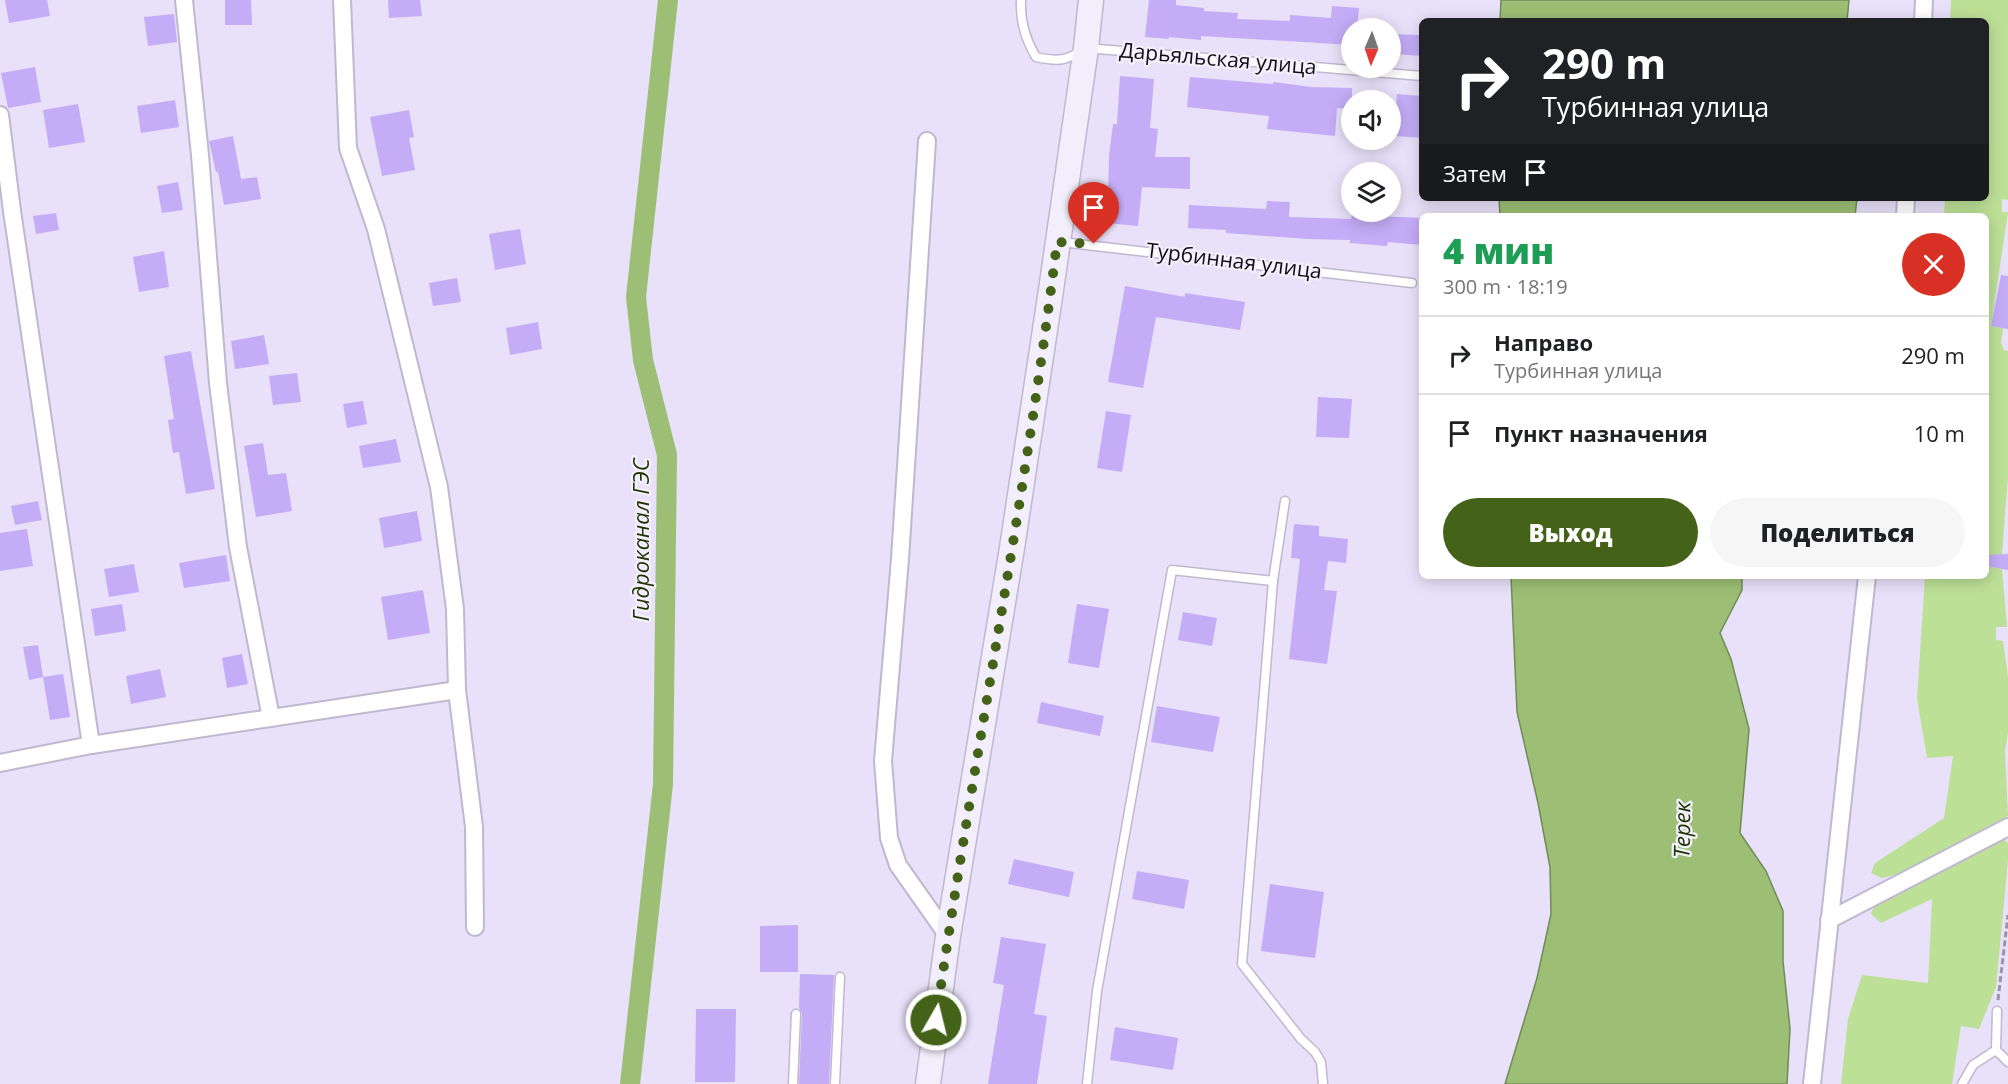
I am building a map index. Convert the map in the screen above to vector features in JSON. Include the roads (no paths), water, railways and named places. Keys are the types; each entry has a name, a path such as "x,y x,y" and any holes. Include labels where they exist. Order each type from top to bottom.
{"main road":[{"path":"928,1084 948,936 1012,548 1086,48 1090,0"}],"street":[{"path":"184,0 200,155 218,383 238,547 271,718"},
{"path":"342,0 348,148 376,229 439,487 455,609 457,690 474,826 475,927"},
{"path":"1923,18 1924,0"},
{"path":"0,115 90,745"},
{"path":"927,141 900,559 883,761 890,838 898,865 948,936"},
{"path":"1812,1084 1867,579"},
{"path":"0,763 90,745 457,690"},
{"path":"1829,920 2008,827"}],"lane":[{"path":"1021,0 1021,17 1029,46 1036,57 1054,61 1069,59 1086,48"},
{"name":"Дарьяльская улица","path":"1086,48 1419,76"},
{"name":"Турбинная улица","path":"1057,242 1083,243 1412,283"},
{"path":"1285,501 1273,581 1242,963 1301,1039 1315,1052 1321,1062 1323,1084"},
{"path":"1087,1084 1097,991 1172,570 1273,581"},
{"path":"835,1084 840,977"},
{"path":"1996,1011 1996,1050 2008,1062"},
{"path":"793,1084 796,1014"},
{"path":"1962,1084 1973,1065 1996,1050"}],"water":[{"path":"1501,0 1849,0 1847,18 1500,18"},
{"path":"1499,201 1857,201 1855,213 1500,213"},
{"name":"Терек","path":"1511,579 1742,579 1742,590 1720,633 1731,659 1749,729 1740,833 1766,871 1783,911 1783,961 1790,1029 1787,1084 1505,1084 1537,978 1551,914 1550,867 1517,712"}],"waterway":[{"name":"Гидроканал ГЭС","path":"630,1084 663,784 667,455 643,360 636,297 668,0"}]}
